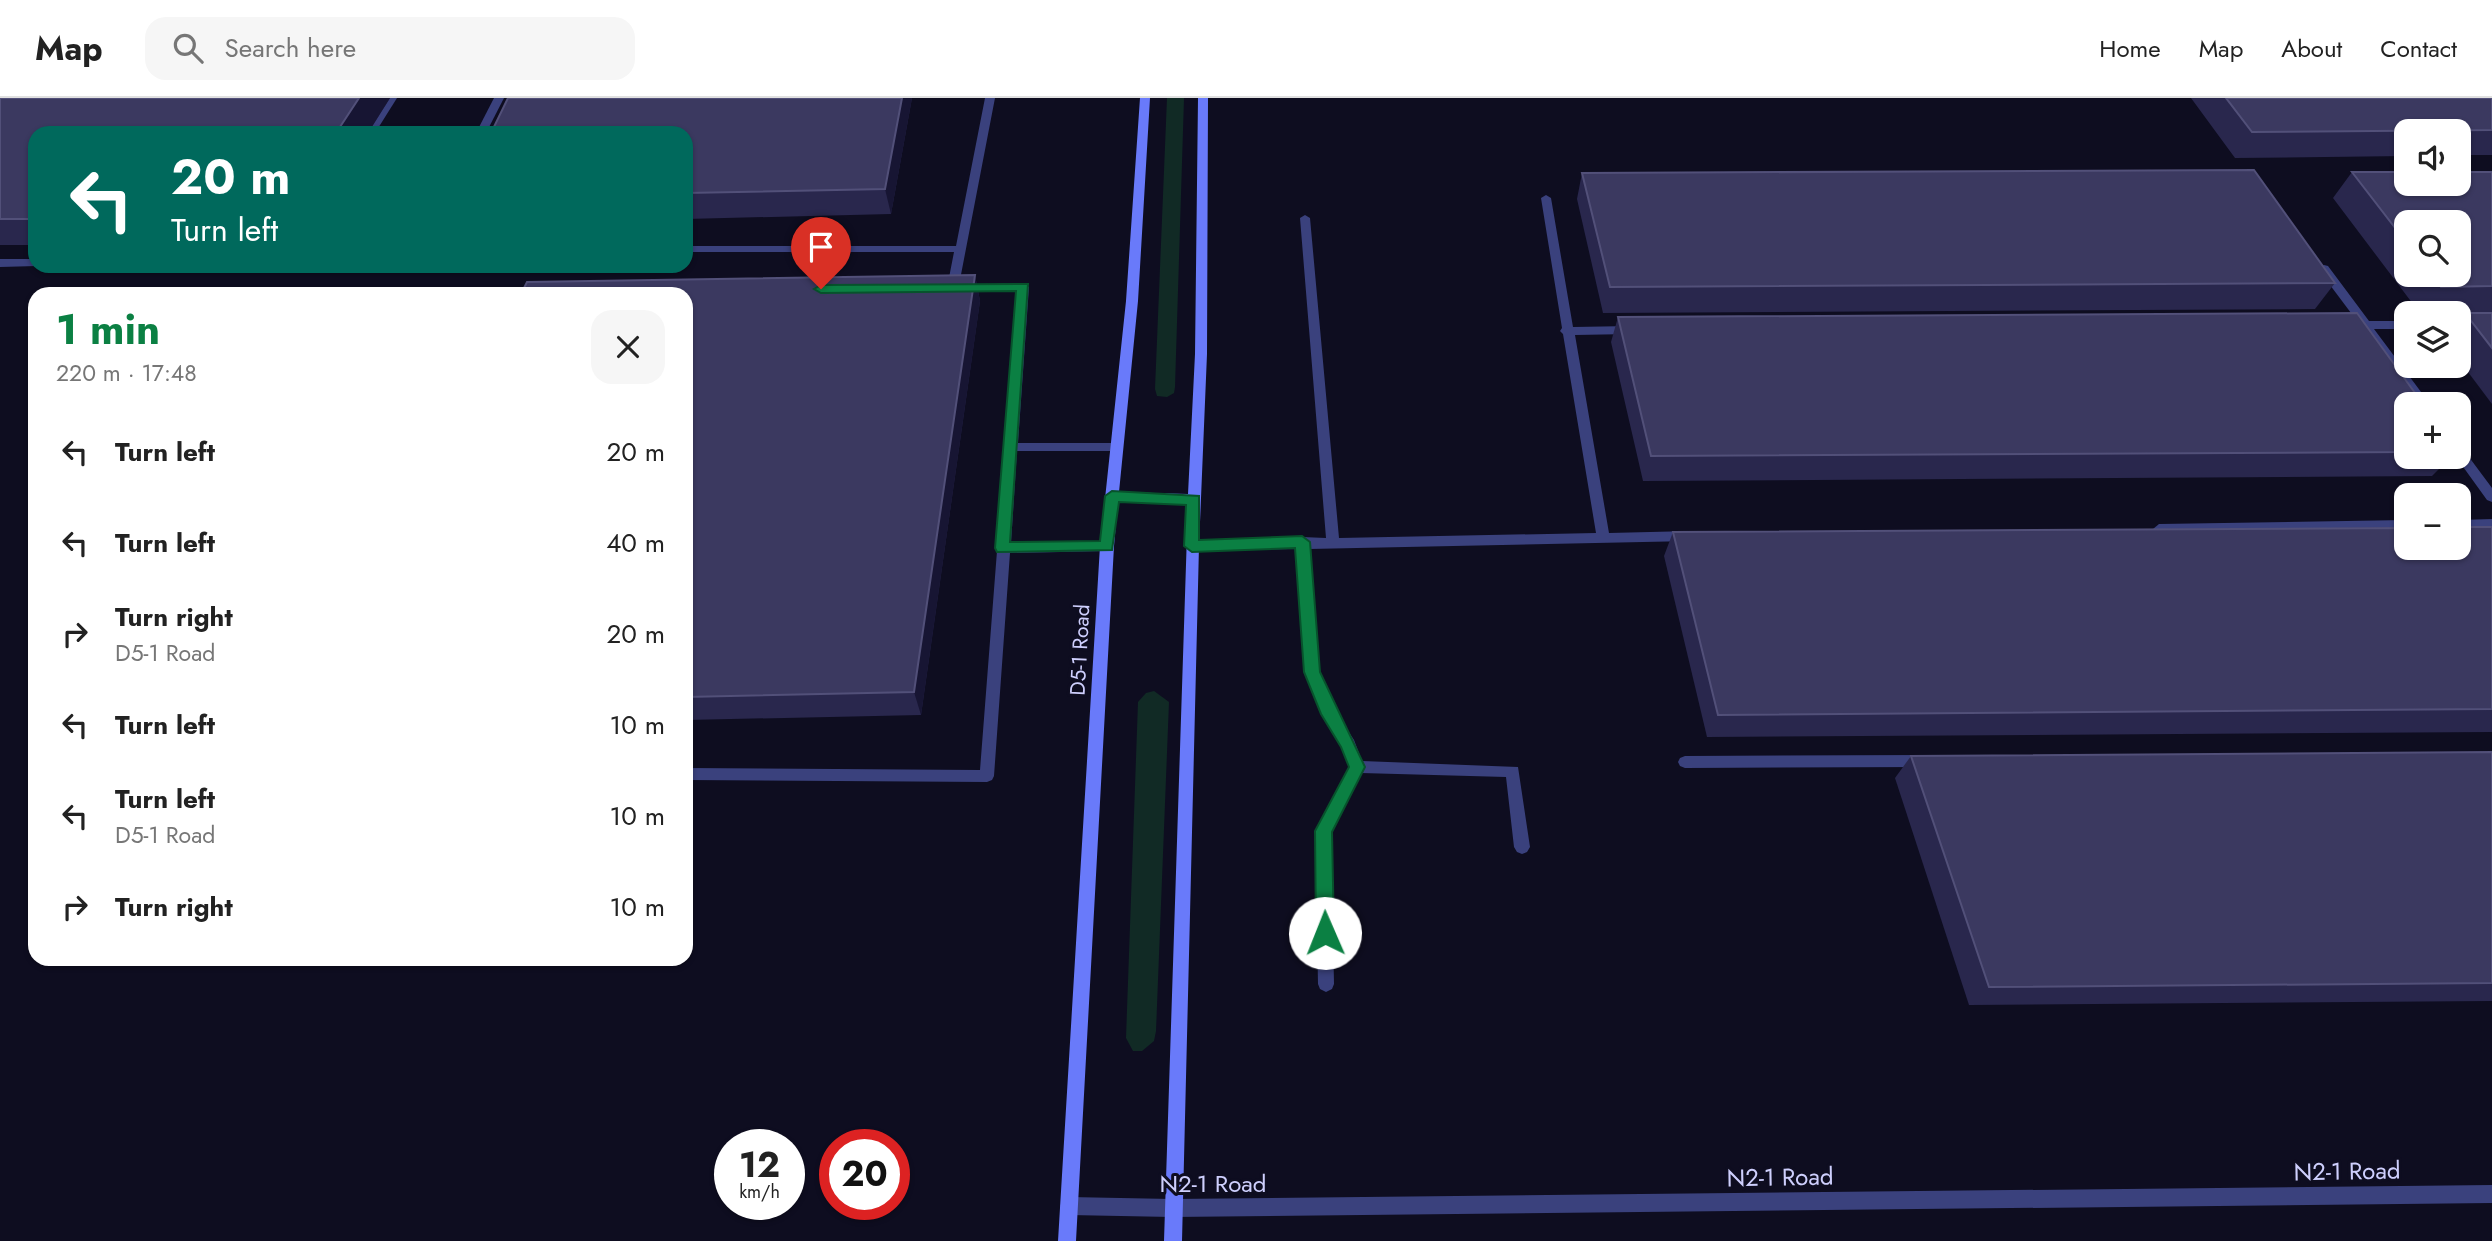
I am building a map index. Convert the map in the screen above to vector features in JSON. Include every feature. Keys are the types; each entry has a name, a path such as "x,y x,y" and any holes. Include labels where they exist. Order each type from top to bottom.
{"main road":[{"name":"D5-1 Road","path":"1067,1241 1107,546 1132,301 1145,98"},
{"path":"1172,1241 1192,546 1201,354 1203,98"},
{"path":"1112,496 1194,499"}],"street":[{"path":"374,126 391,98"},
{"path":"485,126 499,98"},
{"path":"953,288 990,98"},
{"path":"1546,198 1566,331 1603,538"},
{"path":"1305,218 1333,541"},
{"path":"693,249 961,249"},
{"path":"2318,260 2415,392"},
{"path":"0,263 28,263"},
{"path":"693,775 987,776 1023,287 939,288"},
{"path":"2338,326 2394,325"},
{"path":"1566,331 1649,330"},
{"path":"1011,447 1117,447"},
{"path":"2471,468 2492,497"},
{"path":"2471,525 2492,524"},
{"path":"2143,529 2394,526"},
{"path":"1192,546 1333,541 1700,536"},
{"path":"1302,542 1312,672 1329,714 1349,744 1357,767 1323,831 1326,984"},
{"path":"1002,548 1107,546"},
{"path":"1685,762 1949,760"},
{"path":"1357,767 1513,771 1522,847"},
{"name":"N2-1 Road","path":"1069,1206 1172,1208 2492,1194"}],"green space":[{"path":"1167,98 1184,98 1175,387 1174,393 1167,397 1157,396 1155,389"},
{"path":"1154,691 1169,702 1156,1031 1154,1041 1142,1051 1133,1051 1126,1038 1138,702 1146,693"}],"building":[{"path":"0,98 359,98 341,126 28,126 28,219 0,219"},
{"path":"508,98 902,98 885,189 693,193 693,126 494,126"},
{"path":"2226,98 2492,98 2492,130 2471,130 2471,119 2394,119 2394,131 2252,132"},
{"path":"2254,170 2335,283 1610,287 1582,173"},
{"path":"2352,172 2394,172 2394,196 2471,196 2471,172 2492,172 2492,286 2471,286 2471,210 2394,210 2394,226"},
{"path":"975,275 914,692 693,697 693,287 524,287 527,282"},
{"path":"2357,313 2394,364 2394,378 2404,378 2414,392 2394,392 2394,452 1651,456 1618,317"},
{"path":"2471,313 2492,313 2492,348 2471,321"},
{"path":"2471,527 2492,527 2492,709 1718,715 1673,532 2394,528 2394,560 2471,560"},
{"path":"2492,752 2492,983 1989,987 1911,756"}],"route":[{"path":"821,289 1023,287 1002,548 1107,546 1112,496 1194,499 1192,546 1302,542 1312,672 1329,714 1349,744 1357,767 1323,831 1325,933"}]}
